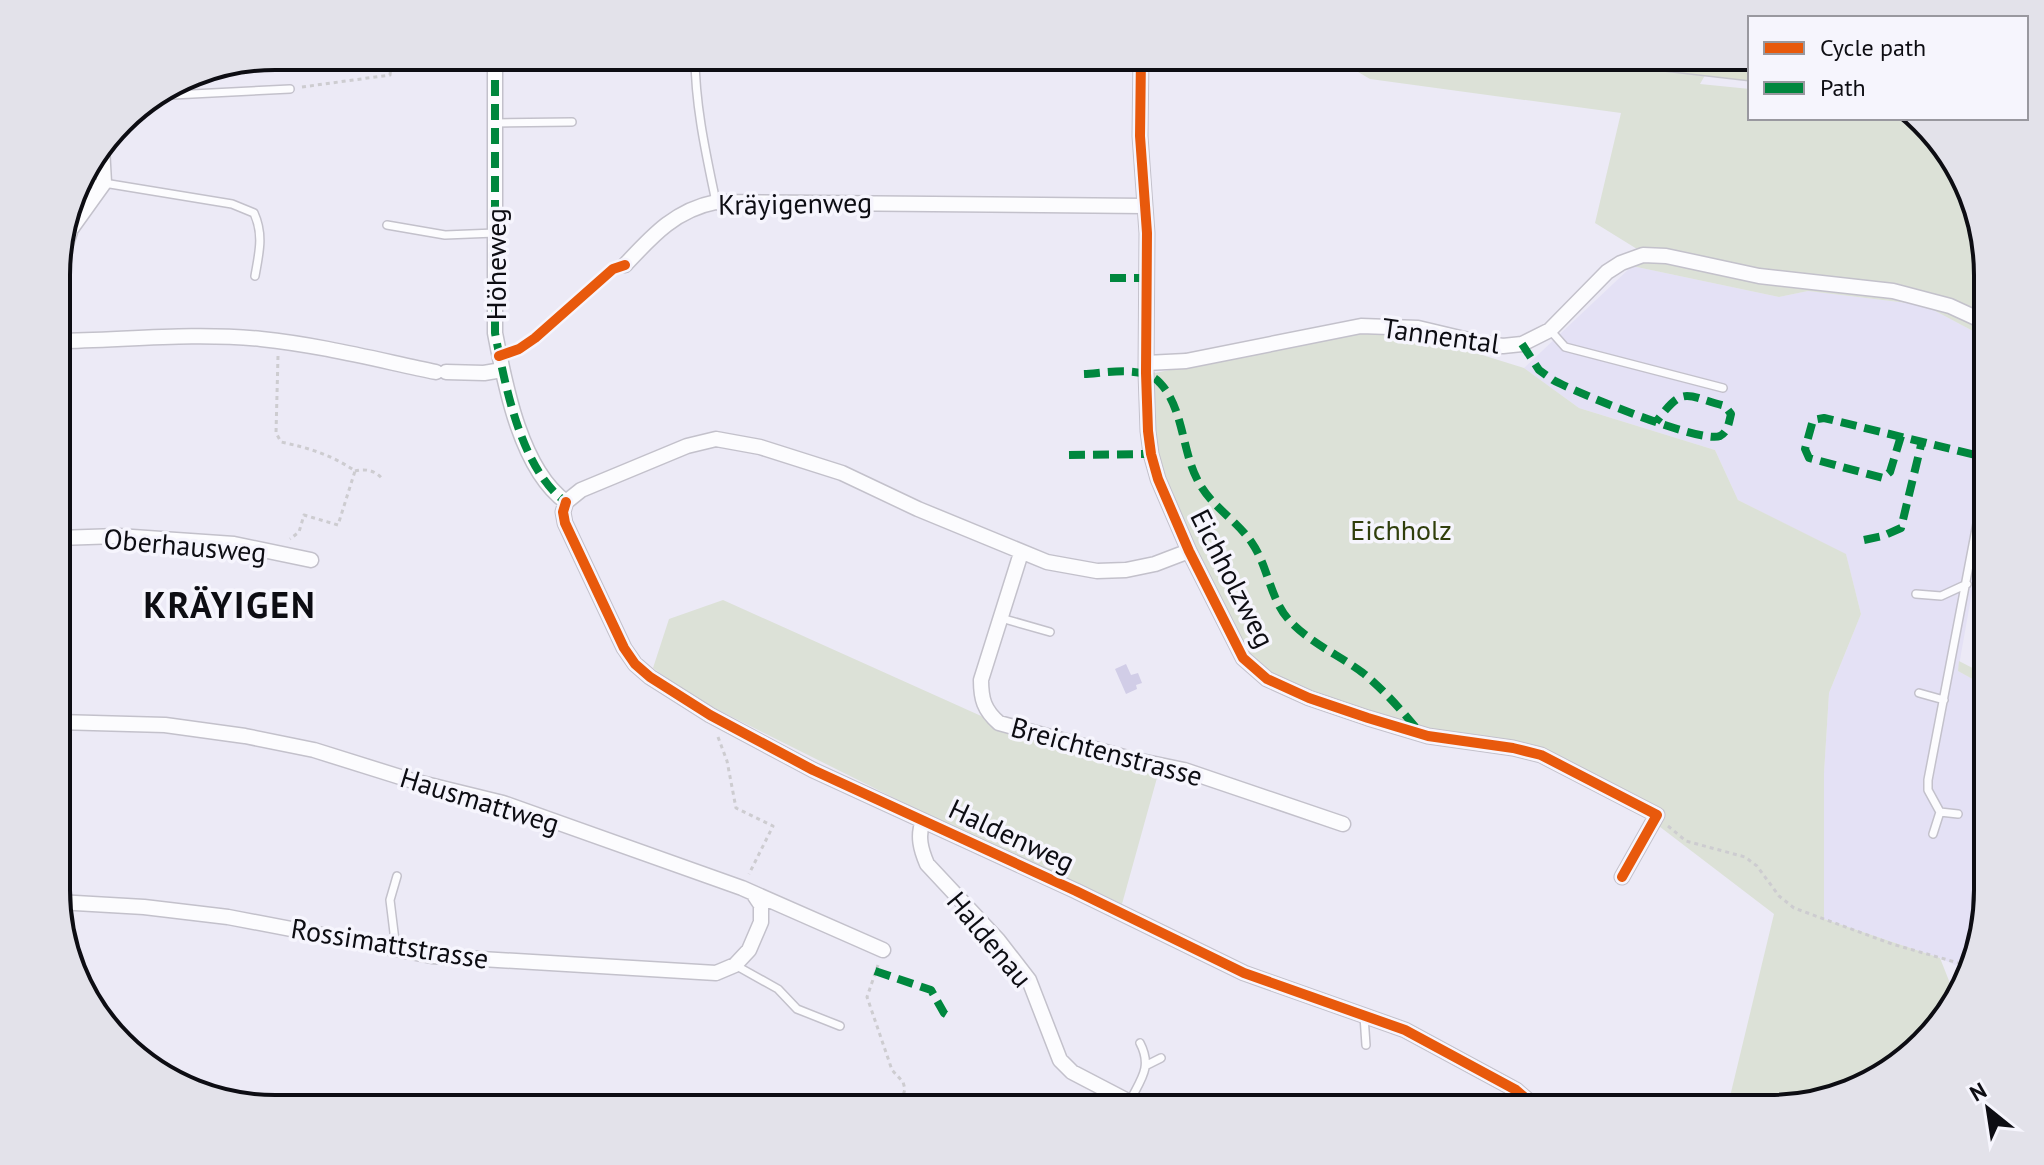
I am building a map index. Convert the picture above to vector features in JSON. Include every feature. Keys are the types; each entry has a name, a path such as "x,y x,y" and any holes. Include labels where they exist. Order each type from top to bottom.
{"street":[{"name":"Höheweg","path":"495,70 494,319 502,370 528,450 549,486 566,502"},
{"name":"Eichholzweg","path":"1141,70 1140,136 1147,278 1146,363 1151,454 1158,479 1189,551 1236,647 1251,668 1267,679 1309,698 1421,734 1541,755 1657,815"},
{"path":"80,213 104,183 103,164"},
{"name":"Kräyigenweg","path":"625,265 658,230 674,218 688,210 716,202 1145,206"},
{"name":"Tannental","path":"1146,363 1186,361 1361,326 1418,328 1503,346 1522,344 1550,330 1607,272 1643,255 1666,256 1759,276 1908,293 1974,317"},
{"path":"70,341 160,337 259,339 441,372 484,373 502,370"},
{"path":"566,502 581,490 687,446 702,441 734,441 800,458 842,473 918,509 1047,562 1097,571 1140,568 1189,551"},
{"name":"Haldenweg","path":"566,502 563,512 565,523 624,648 650,677 710,715 813,770 1076,891 1244,973 1405,1030 1516,1090 1518,1095"},
{"name":"Oberhausweg","path":"70,538 118,536 234,544 311,560"},
{"name":"Breichtenstrasse","path":"1021,553 981,680 981,697 988,713 999,723 1184,770 1343,824"},
{"name":"Hausmattweg","path":"70,722 127,722 205,729 314,750 413,781 503,803 747,891 883,950"},
{"path":"1622,877 1657,815"},
{"name":"Haldenau","path":"923,821 920,839 927,864 998,940 1029,980 1060,1060 1072,1072 1115,1095"},
{"path":"735,965 749,950 761,922 761,905 747,891"},
{"name":"Rossimattstrasse","path":"71,903 228,917 432,956 716,973 735,965"}],"lane":[{"path":"695,70 716,202"},
{"path":"177,95 290,89"},
{"path":"496,123 572,122"},
{"path":"92,183 232,204 254,213 261,228 255,276"},
{"path":"387,225 445,235 495,233"},
{"path":"1550,330 1565,347 1723,388"},
{"path":"1933,834 1940,812 1928,790 1974,545"},
{"path":"1916,594 1941,596 1967,584"},
{"path":"1001,618 1050,632"},
{"path":"1919,693 1944,700"},
{"path":"1940,812 1958,814"},
{"path":"396,950 390,900 397,876"},
{"path":"735,965 778,989 797,1009 840,1026"},
{"path":"1364,1015 1366,1045"},
{"path":"1139,1095 1147,1065 1147,1057 1140,1043"},
{"path":"1147,1065 1161,1058"}],"path":[{"path":"290,89 390,75 391,70"},
{"path":"279,342 276,433 281,442 338,459 355,471"},
{"path":"355,471 362,469 378,473 383,480"},
{"path":"276,553 299,532 304,515 338,525 355,471"},
{"path":"710,715 727,761 736,808 773,826 747,891"},
{"path":"1657,815 1686,841 1745,857 1757,866 1779,896 1794,908 1892,944 1960,963"},
{"path":"883,950 867,997 892,1070 903,1082 903,1095"}],"shaded area":[{"path":"1632,266 1779,297 1808,291 1924,305 1974,332 1974,581 1958,671 1974,680 1974,903 1970,930 1959,967 1824,919 1824,773 1829,693 1861,614 1846,555 1738,500 1715,450 1579,408 1524,368"},
{"path":"1126,664 1131,675 1138,673 1142,683 1126,694 1115,669"}],"green space":[{"path":"1355,70 1708,70 1700,84 1748,89 1748,120 1903,120 1932,150 1947,172 1963,209 1974,262 1974,332 1924,305 1808,291 1779,297 1632,266 1637,249 1595,223 1621,113 1370,79"},
{"name":"Eichholz","path":"1390,331 1434,340 1524,368 1579,408 1715,450 1738,500 1846,554 1861,614 1829,693 1824,773 1824,919 1940,958 1951,985 1932,1015 1894,1053 1872,1068 1809,1091 1782,1095 1730,1095 1774,914 1630,804 1528,752 1393,725 1260,672 1239,647 1194,554 1153,449 1150,374 1331,337"},
{"path":"723,600 999,724 1160,767 1122,904 908,805 694,698 653,668 669,619"},
{"path":"1959,661 1974,669 1974,680 1958,671"}],"marked path":[{"path":"495,70 495,333 510,401 526,448 550,488 566,502"},
{"path":"1110,278 1147,278"},
{"path":"1522,344 1539,370 1553,380 1638,416 1665,425 1689,432 1720,436 1731,414 1725,406 1686,396 1673,402 1665,410 1656,422"},
{"path":"1084,374 1135,372 1153,377 1160,383 1178,416 1192,468 1202,489 1252,543 1283,612 1306,635 1371,680 1418,730"},
{"path":"1824,418 1901,437 1890,472 1883,478 1809,458 1805,449 1813,420 1824,418"},
{"path":"1901,437 1974,455"},
{"path":"1864,540 1901,528 1922,441"},
{"path":"1069,455 1151,454"},
{"path":"875,971 931,990 944,1013 952,1018"}],"cycle path":[{"path":"1141,70 1140,136 1147,233 1146,373 1151,454 1158,479 1189,551 1243,658 1267,679 1309,698 1368,718 1428,736 1541,755 1657,815 1622,877"},
{"path":"499,356 519,349 535,338 613,269 625,265"},
{"path":"566,502 563,512 565,523 624,648 635,664 650,677 710,715 813,770 1076,891 1244,973 1405,1030 1522,1095"}],"district":[{"name":"KRÄYIGEN","path":"230,604"}]}
